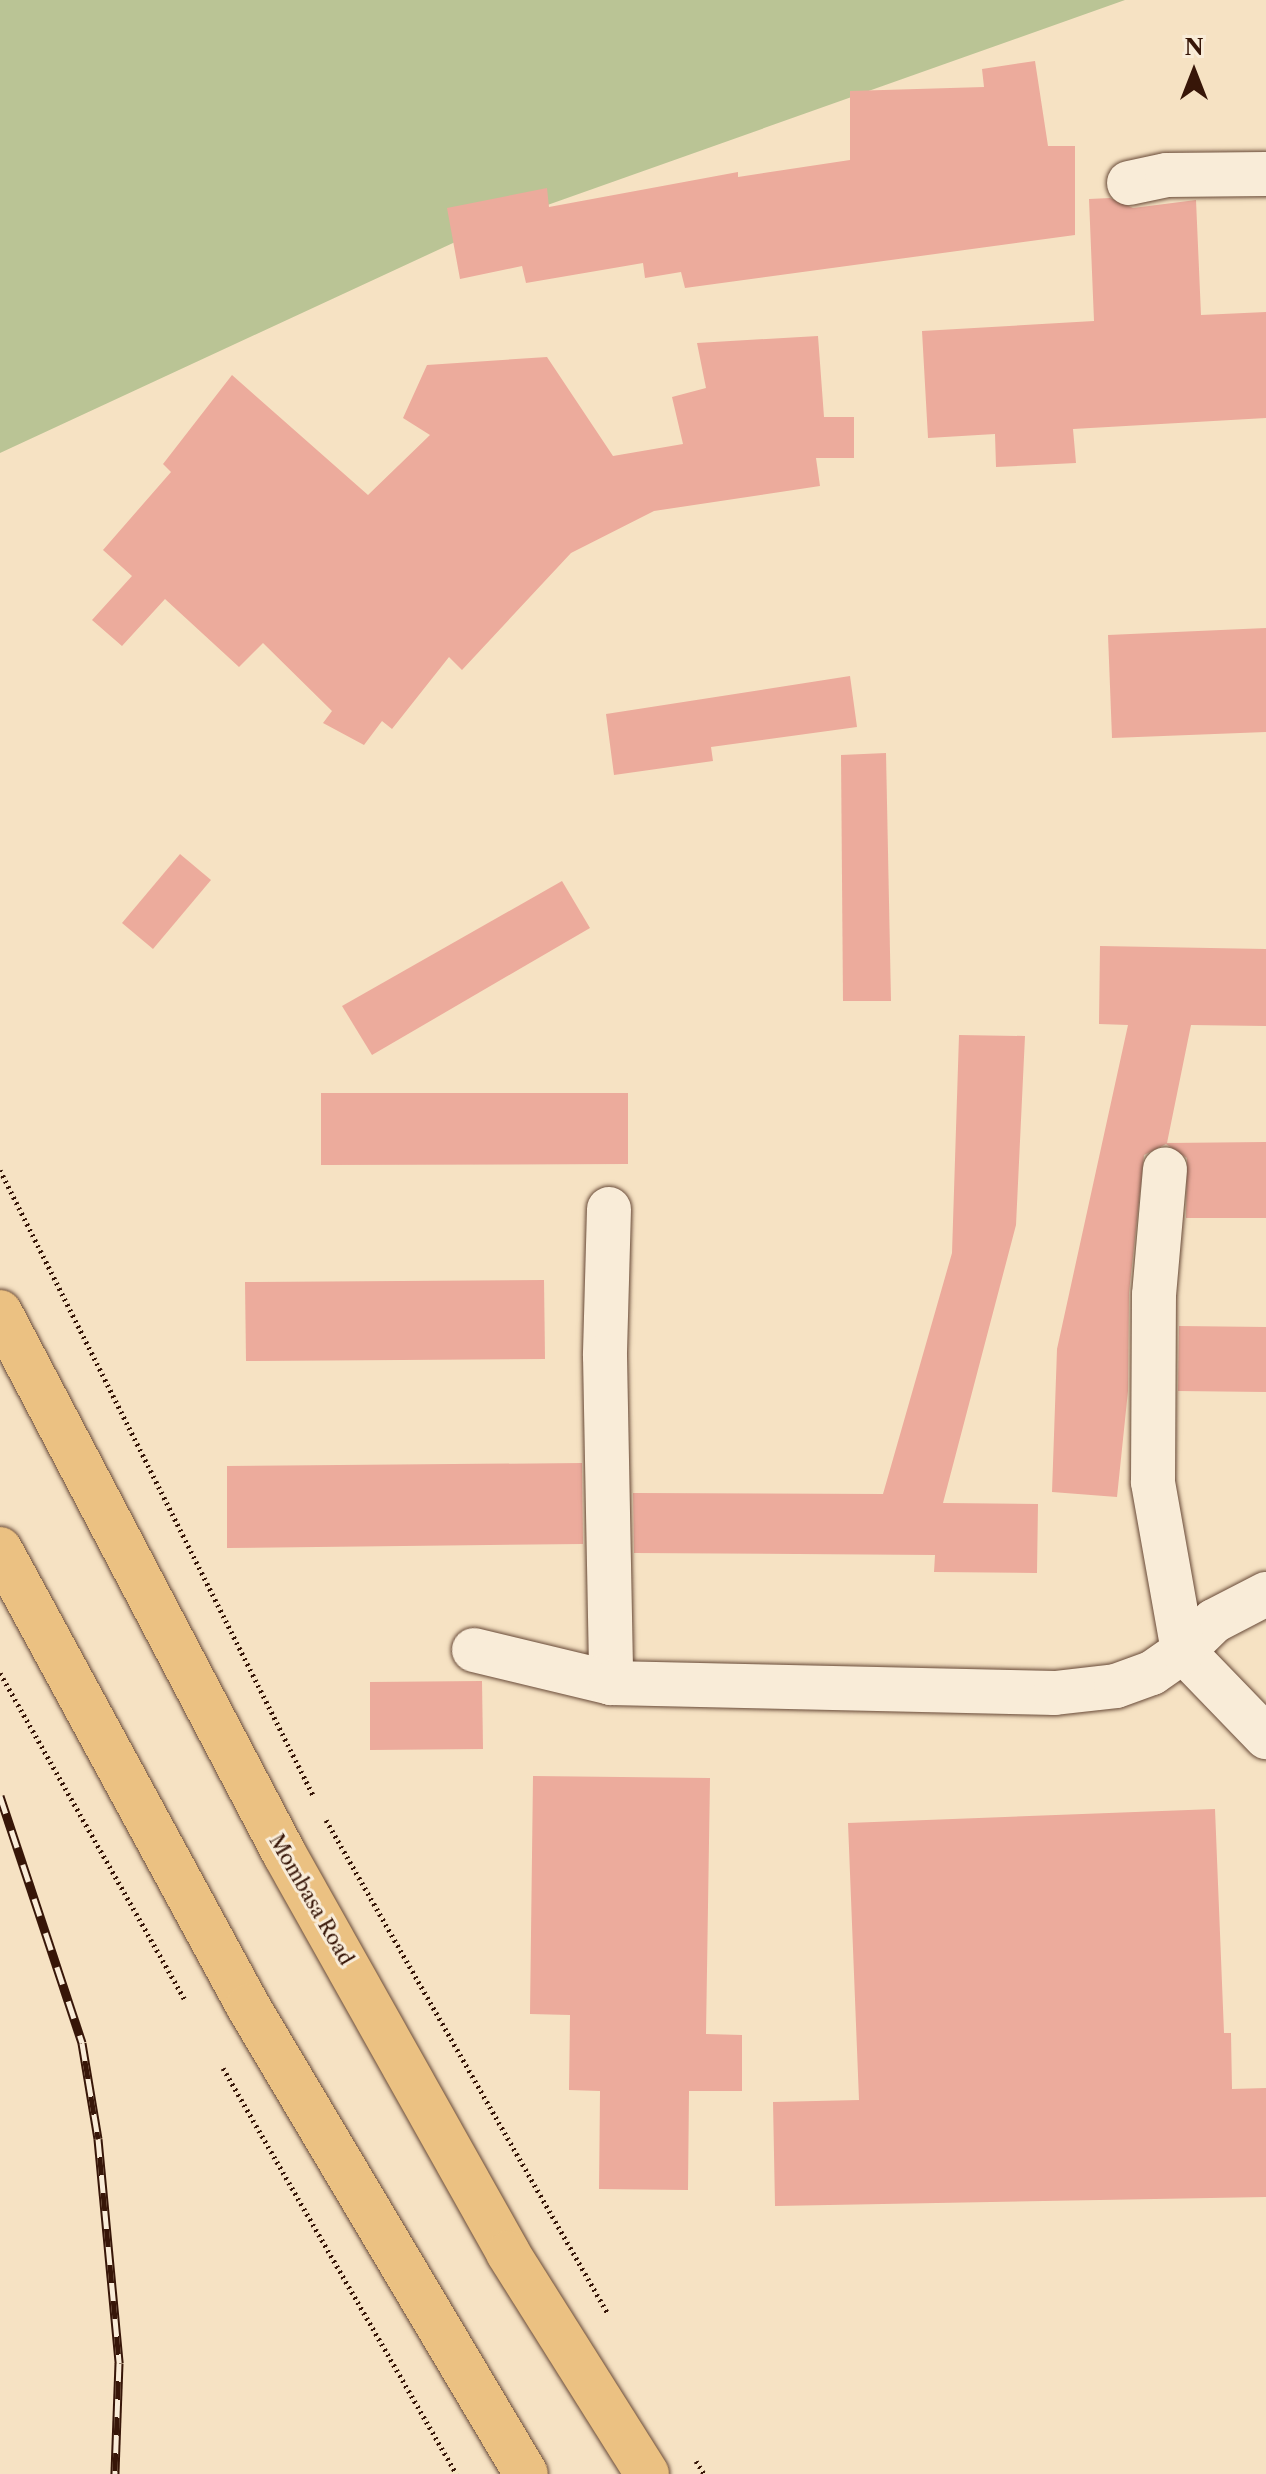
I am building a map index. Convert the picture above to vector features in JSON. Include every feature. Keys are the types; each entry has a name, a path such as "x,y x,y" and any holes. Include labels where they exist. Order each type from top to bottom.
{"highway":[{"name":"Mombasa Road","path":"0,1312 285,1855 508,2253 647,2474"},
{"path":"0,1549 248,2006 526,2474"}],"street":[{"path":"1129,183 1167,175 1266,174"},
{"path":"1165,1169 1154,1295 1153,1482 1183,1651 1266,1737"},
{"path":"609,1209 605,1356 611,1683"},
{"path":"474,1650 611,1683 1055,1693 1116,1686 1152,1673 1183,1651 1214,1621 1266,1594"}],"path":[{"path":"0,1170 316,1800"},
{"path":"323,1814 613,2322"},
{"path":"689,2449 704,2474"}],"green space":[{"path":"0,0 1125,0 494,224 0,453"}],"building":[{"path":"1035,61 1048,146 1075,146 1075,235 685,288 681,272 645,278 643,263 526,283 522,266 460,279 447,208 547,188 549,207 738,172 738,177 850,160 850,91 984,87 982,69"},
{"path":"1110,198 1133,208 1196,200 1201,315 1266,312 1266,418 1073,429 1076,463 996,467 995,434 928,438 922,331 1094,321 1089,199"},
{"path":"818,336 824,417 854,417 854,458 816,458 820,486 654,511 571,553 462,670 449,657 392,729 382,721 364,745 323,723 332,711 263,643 239,667 165,599 122,646 92,620 132,576 103,550 171,472 163,464 232,375 368,495 430,435 403,418 427,365 547,357 613,456 683,444 672,397 706,388 697,343"},
{"path":"1266,628 1266,732 1112,738 1108,635"},
{"path":"850,676 857,727 711,747 713,761 614,775 606,714"},
{"path":"886,753 891,1001 843,1001 841,755"},
{"path":"180,854 211,880 153,949 122,923"},
{"path":"562,881 590,928 372,1055 342,1006"},
{"path":"1100,946 1266,949 1266,1026 1191,1025 1167,1143 1266,1142 1266,1218 1186,1218 1187,1158 1166,1144 1144,1155 1129,1293 1128,1391 1117,1497 1052,1492 1057,1349 1128,1025 1099,1024"},
{"path":"959,1035 1025,1036 1016,1225 943,1503 1038,1504 1037,1573 934,1572 935,1555 634,1553 633,1493 883,1494 952,1253"},
{"path":"321,1093 628,1093 628,1164 321,1165"},
{"path":"544,1280 545,1359 246,1361 245,1282"},
{"path":"1179,1326 1266,1327 1266,1392 1178,1391"},
{"path":"582,1463 583,1544 227,1548 227,1466"},
{"path":"482,1681 483,1749 370,1750 370,1682"},
{"path":"533,1776 710,1778 706,2034 742,2035 742,2091 689,2091 688,2190 599,2189 600,2091 569,2090 570,2015 530,2014"},
{"path":"1215,1809 1224,2033 1231,2033 1232,2089 1266,2088 1266,2197 775,2206 773,2102 859,2100 848,1823"}],"railway":[{"path":"0,1796 82,2043 98,2139 119,2363 115,2474"}]}
